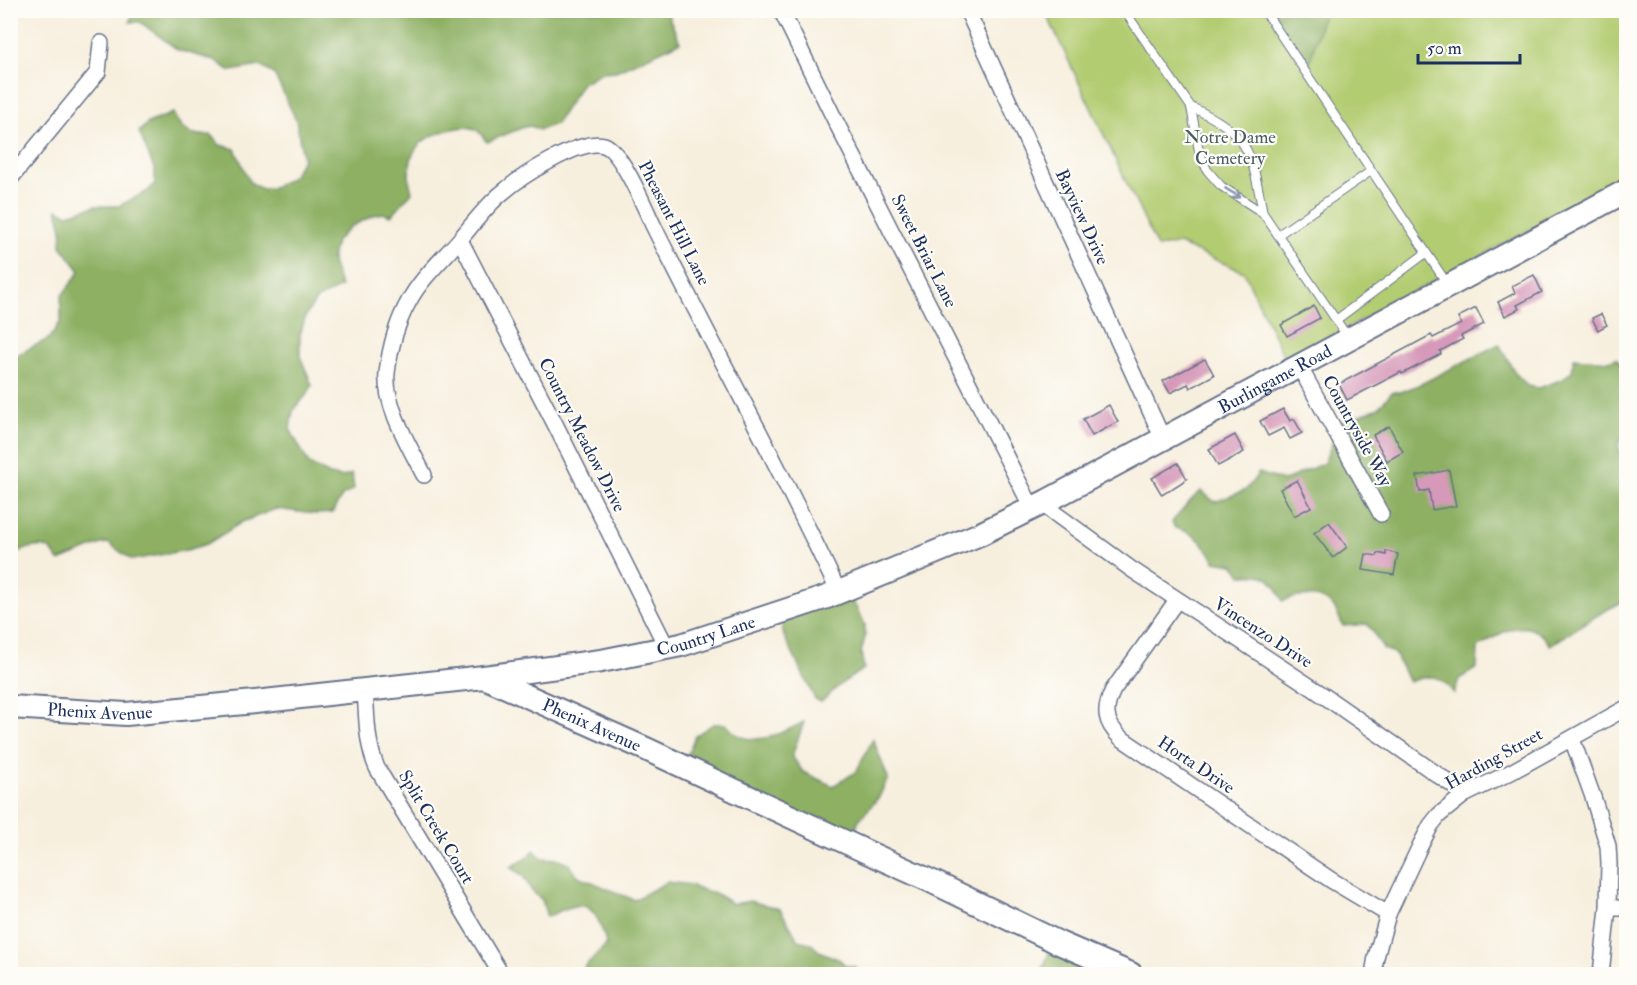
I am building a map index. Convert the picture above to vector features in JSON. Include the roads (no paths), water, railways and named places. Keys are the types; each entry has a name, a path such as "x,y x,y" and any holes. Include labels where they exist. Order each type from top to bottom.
{"street":[{"name":"Sweet Briar Lane","path":"781,10 924,294 1037,506"},
{"name":"Bayview Drive","path":"967,10 1163,439"},
{"path":"10,178 99,72 101,43"},
{"name":"Pheasant Hill Lane","path":"424,475 389,400 387,377 393,338 410,298 425,277 460,240 486,207 514,183 555,158 586,145 605,145 614,152 628,172 691,303 760,434 838,591"},
{"name":"Burlingame Road","path":"918,560 980,534 1037,506 1626,191"},
{"name":"Country Meadow Drive","path":"460,240 667,648"},
{"name":"Countryside Way","path":"1299,366 1380,514"},
{"name":"Vincenzo Drive","path":"1037,506 1317,691 1464,795"},
{"name":"Country Lane","path":"484,677 601,661 667,648 827,597 918,560"},
{"name":"Horta Drive","path":"1177,600 1113,690 1106,704 1107,717 1113,730 1121,738 1331,880 1388,914"},
{"name":"Phenix Avenue","path":"10,707 126,714 484,677 676,763 1131,975"},
{"name":"Split Creek Court","path":"364,690 368,740 377,768 501,975"},
{"name":"Harding Street","path":"1373,975 1388,914 1431,825 1447,807 1464,795 1626,708"},
{"path":"1572,739 1608,846 1608,908 1602,975"},
{"path":"1608,908 1626,908"}],"lane":[{"path":"1124,10 1191,107 1199,151 1207,170 1221,186 1263,213"},
{"path":"1264,10 1449,286"},
{"path":"1191,107 1223,123 1241,140 1251,157 1263,213 1349,340"},
{"path":"1278,235 1371,171"},
{"path":"1336,320 1426,253"}],"park label":[{"name":"Notre Dame Cemetery","path":"1230,147"}]}
